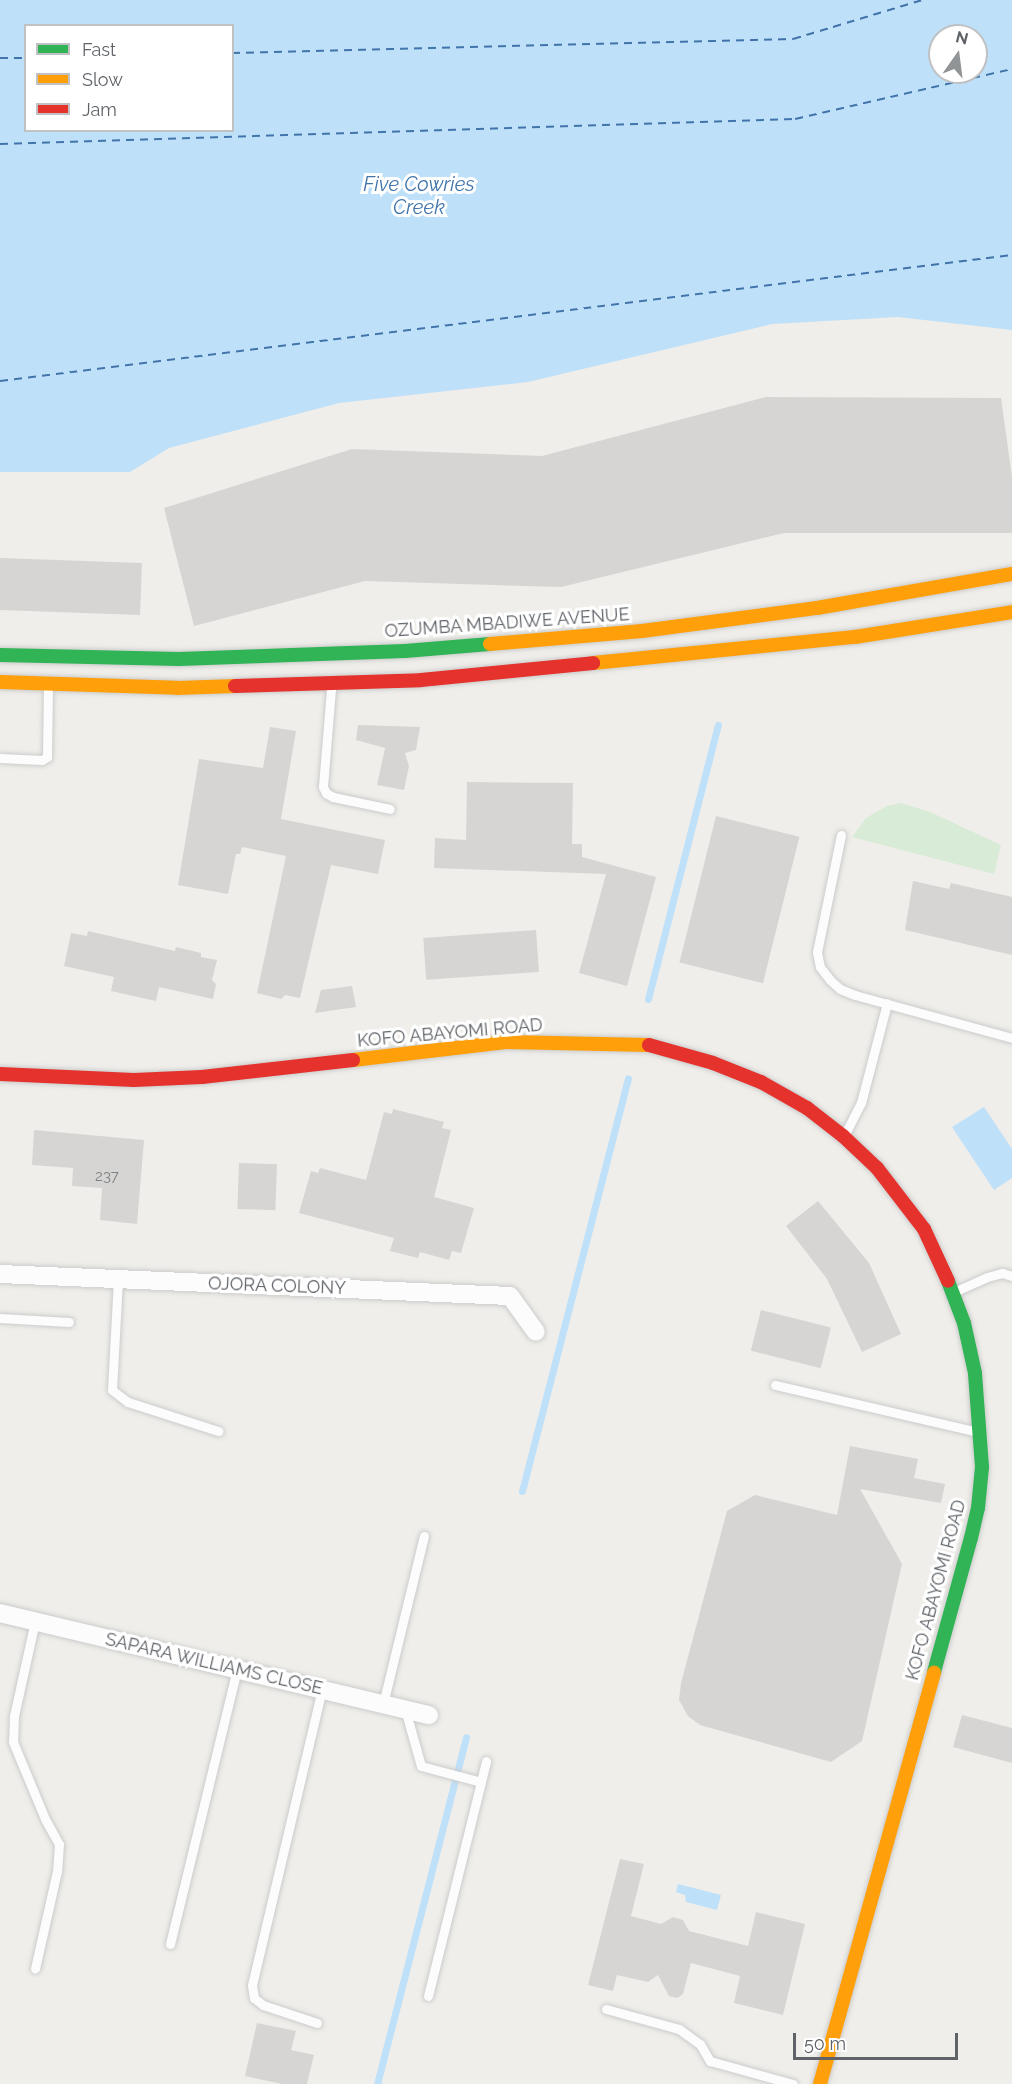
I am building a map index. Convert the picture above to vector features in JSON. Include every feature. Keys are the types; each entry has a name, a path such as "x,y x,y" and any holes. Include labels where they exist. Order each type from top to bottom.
{"main road":[{"name":"OZUMBA MBADIWE AVENUE","path":"0,655 179,659 405,651 642,631 816,608 1012,574"},
{"path":"0,682 177,688 421,680 855,637 1012,612"},
{"path":"855,637 961,635"},
{"name":"KOFO ABAYOMI ROAD","path":"0,1074 134,1080 202,1077 506,1042 649,1045 713,1062 761,1082 807,1108 843,1136 877,1168 924,1229 953,1292 964,1323 975,1373 982,1467 978,1508 971,1538 820,2084"}],"street":[{"name":"OJORA COLONY","path":"0,1275 510,1296 536,1332"},
{"name":"SAPARA WILLIAMS CLOSE","path":"0,1612 429,1715"}],"lane":[{"path":"0,758 42,760 47,757 48,684"},
{"path":"331,684 323,787 326,794 390,809"},
{"path":"841,835 818,937 817,952 820,967 840,989 1012,1038"},
{"path":"843,1136 861,1103 887,1003"},
{"path":"953,1292 987,1277 1002,1273 1012,1276"},
{"path":"118,1279 112,1390 128,1402 218,1431"},
{"path":"0,1318 69,1322"},
{"path":"775,1385 980,1432"},
{"path":"383,1704 424,1536"},
{"path":"35,1621 14,1716 13,1743 45,1819 59,1844 57,1871 35,1968"},
{"path":"170,1944 237,1669"},
{"path":"317,2023 263,2005 255,1998 252,1985 322,1689"},
{"path":"405,1709 421,1766 481,1782"},
{"path":"428,1996 486,1761"},
{"path":"606,2009 680,2029 700,2044 710,2061 793,2084"}],"green space":[{"path":"901,803 930,812 1001,845 994,874 852,837 866,818 887,806"}],"water":[{"name":"Five Cowries Creek","path":"0,0 1012,0 1012,330 898,317 772,324 528,382 339,403 169,448 130,472 0,472"},
{"path":"984,1107 1012,1149 1012,1178 994,1190 952,1127"},
{"path":"678,1884 721,1895 717,1910 686,1902 685,1895 676,1892"}],"building":[{"path":"766,397 1001,398 1012,477 1012,533 784,533 561,587 365,581 194,626 164,508 352,449 542,456"},
{"path":"0,558 142,563 140,615 0,610"},
{"path":"358,725 420,727 416,750 405,753 409,766 404,790 377,785 385,748 356,740"},
{"path":"270,727 296,731 281,819 385,840 378,874 331,865 300,998 285,995 281,999 257,993 286,856 242,847 240,854 236,854 228,894 178,885 199,759 263,768"},
{"path":"467,782 573,783 572,844 582,844 582,857 656,877 627,986 579,973 606,874 434,868 435,838 466,840"},
{"path":"716,816 799,837 763,983 679,963"},
{"path":"913,881 949,889 951,883 1012,897 1012,955 905,930"},
{"path":"536,930 539,972 426,980 423,938"},
{"path":"88,931 175,951 176,947 201,953 201,957 217,960 212,980 216,984 213,999 159,987 156,1001 111,991 114,977 64,966 71,933 87,936"},
{"path":"352,986 356,1007 315,1013 321,990"},
{"path":"393,1109 444,1122 442,1128 451,1130 434,1197 474,1208 461,1253 452,1251 449,1260 420,1252 418,1258 390,1251 394,1238 299,1213 311,1171 318,1173 320,1168 366,1180 384,1112 392,1114"},
{"path":"34,1130 144,1140 137,1224 100,1220 102,1188 72,1186 73,1168 32,1165"},
{"path":"239,1163 277,1164 275,1210 237,1209"},
{"path":"818,1201 869,1263 901,1334 862,1352 827,1279 786,1226"},
{"path":"761,1310 831,1327 821,1368 751,1351"},
{"path":"850,1446 918,1459 914,1478 945,1484 941,1503 860,1489 902,1564 862,1741 831,1762 700,1725 688,1716 679,1700 681,1683 727,1511 755,1495 837,1515"},
{"path":"962,1715 1012,1728 1012,1763 953,1747"},
{"path":"620,1859 644,1864 631,1916 661,1924 673,1917 683,1920 689,1931 748,1946 756,1912 805,1924 783,2015 734,2003 740,1976 691,1963 683,1994 677,1998 669,1996 658,1975 648,1982 617,1975 613,1991 588,1985"},
{"path":"257,2023 296,2031 291,2050 314,2055 307,2084 282,2084 245,2076"}],"waterway":[{"path":"648,999 718,725"},
{"path":"522,1491 628,1078"},
{"path":"377,2084 466,1737"}],"ferry route":[{"path":"234,53 793,39 922,0"},
{"path":"0,58 24,58"},
{"path":"0,144 795,119 1012,69"},
{"path":"0,381 1012,255"}],"traffic: fast":[{"path":"0,655 179,659 405,651 490,644"},
{"path":"934,1672 971,1538 978,1508 982,1467 975,1373 964,1323 948,1281"}],"traffic: slow":[{"path":"490,644 642,631 817,608 1012,574"},
{"path":"593,663 855,637 1012,612"},
{"path":"0,682 177,688 235,686"},
{"path":"353,1060 506,1042 649,1045"},
{"path":"820,2084 934,1672"}],"traffic: jam":[{"path":"235,686 421,680 593,663"},
{"path":"649,1045 713,1063 761,1082 807,1108 843,1136 877,1168 924,1229 948,1281"},
{"path":"0,1074 134,1080 202,1077 353,1060"}]}
